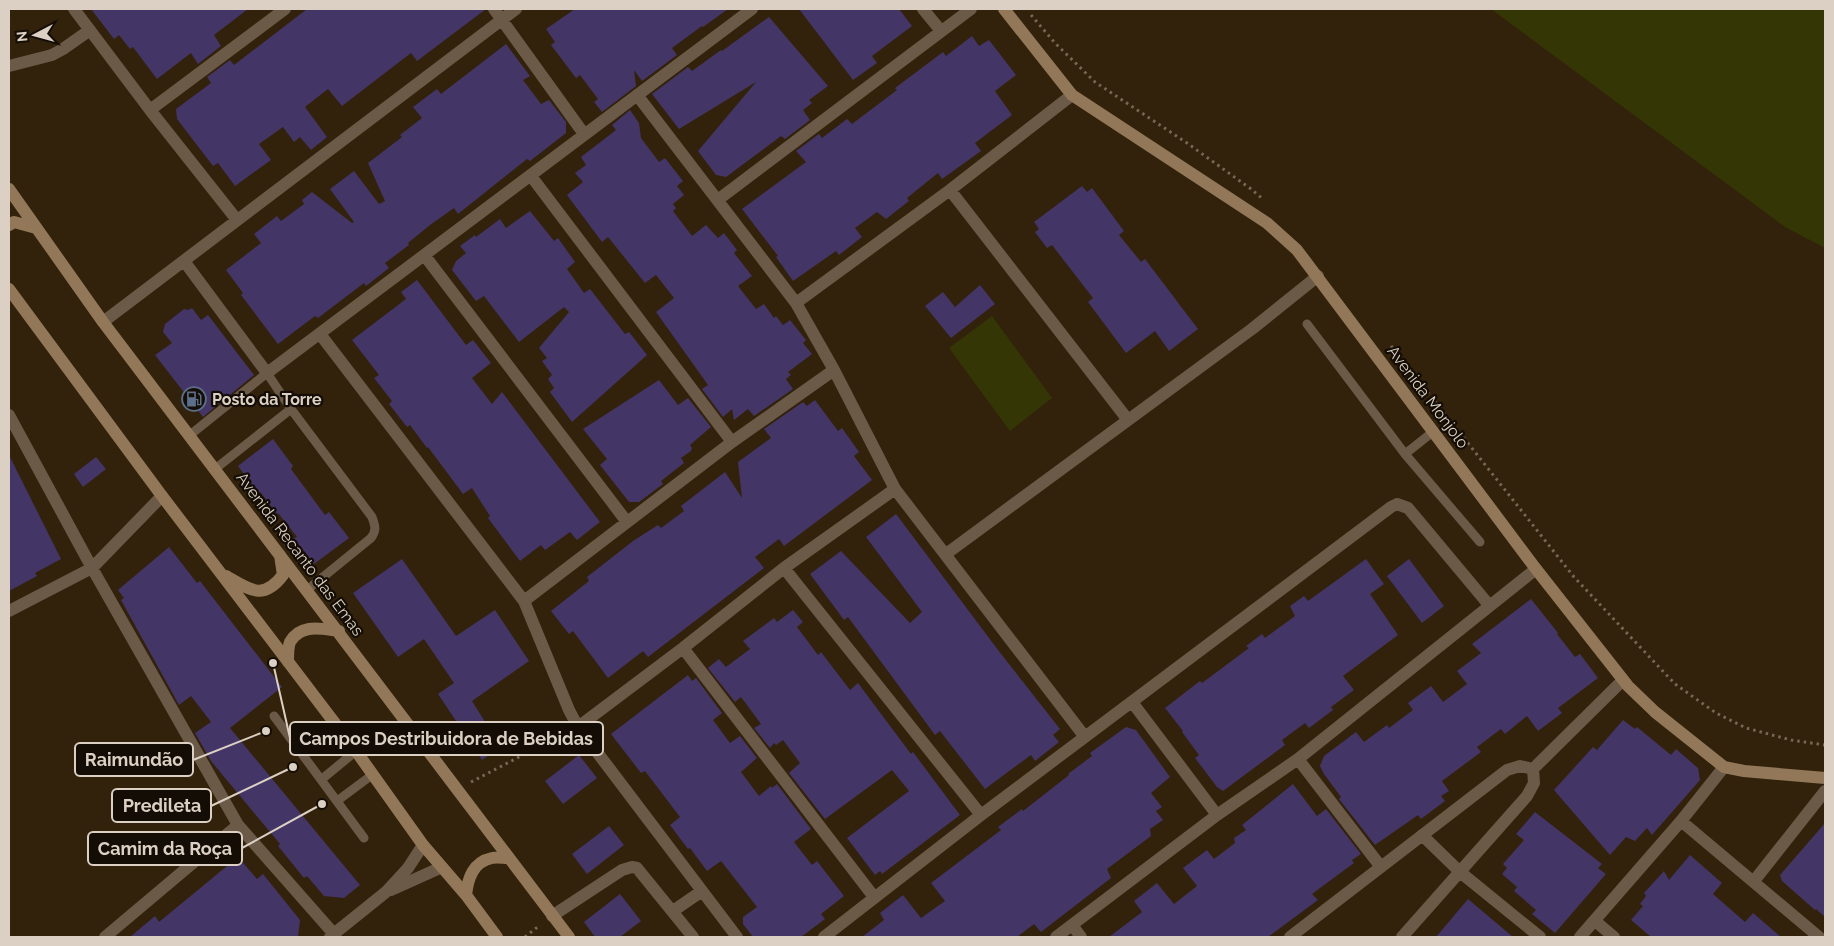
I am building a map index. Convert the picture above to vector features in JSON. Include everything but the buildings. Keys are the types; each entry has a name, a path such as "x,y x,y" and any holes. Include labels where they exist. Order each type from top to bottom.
{"main road":[{"name":"Avenida Monjolo","path":"1004,9 1072,95 1267,222 1297,250 1536,569 1622,680 1655,712 1724,767 1744,771 1825,778"},
{"name":"Avenida Recanto das Emas","path":"9,189 104,322 568,937"},
{"path":"9,224 14,222 36,228"},
{"path":"9,289 162,496 356,751 424,845 466,895 497,937"},
{"path":"220,572 246,588 262,591 274,586 283,575 279,552"},
{"path":"288,662 290,642 299,633 314,627 339,632"},
{"path":"466,895 468,878 478,865 492,858 508,858"}],"street":[{"path":"74,9 150,110 238,220"},
{"path":"150,110 285,9"},
{"path":"494,9 584,134"},
{"path":"104,322 516,9"},
{"path":"184,261 267,373 752,9"},
{"path":"923,9 941,31"},
{"path":"718,199 971,9"},
{"path":"9,66 52,55 90,30"},
{"path":"638,95 796,303 834,370 895,489 1085,737"},
{"path":"796,303 950,190 1072,95"},
{"path":"531,176 732,442"},
{"path":"950,190 1128,420"},
{"path":"424,256 627,522"},
{"path":"946,554 1252,330 1318,276"},
{"path":"320,334 524,601 569,710 578,726 737,937"},
{"path":"524,601 732,442 834,370"},
{"path":"9,415 92,568 238,825 332,936 386,892 408,868 424,845"},
{"path":"578,726 684,648 784,568 895,489"},
{"path":"9,611 92,568 162,496"},
{"path":"824,937 874,897 1382,512 1397,504 1408,508 1489,605"},
{"path":"784,568 982,815"},
{"path":"1056,937 1218,814 1298,759 1536,569"},
{"path":"684,648 874,897"},
{"path":"1402,937 1527,796 1534,783 1534,769 1622,680"},
{"path":"1132,702 1218,814"},
{"path":"1298,759 1381,867"},
{"path":"1290,937 1507,770 1520,766 1534,769"},
{"path":"1580,937 1682,821 1724,767"},
{"path":"1754,881 1825,791"},
{"path":"1682,821 1820,937"},
{"path":"106,937 238,825"},
{"path":"1422,835 1460,872 1540,937"},
{"path":"386,892 442,867"},
{"path":"552,916 622,870 632,867 637,868 692,937"},
{"path":"673,911 702,891"},
{"path":"1595,921 1614,937"},
{"path":"1072,925 1081,937"}],"lane":[{"path":"1307,324 1405,454 1480,542"},
{"path":"190,435 267,373 291,409 372,517 375,526 375,531 371,538 307,590"},
{"path":"215,469 291,409"},
{"path":"1405,454 1434,431"},
{"path":"274,716 364,838"},
{"path":"322,779 356,751"},
{"path":"337,801 372,775"}],"path":[{"path":"458,790 578,726"}],"shaded area":[{"path":"1491,9 1825,9 1825,248 1785,227"},
{"path":"992,316 1052,398 1010,431 949,348"}],"place":[{"name":"Posto da Torre","path":"194,399"},
{"name":"Campos Destribuidora de Bebidas","path":"273,663"},
{"name":"Raimundão","path":"266,731"},
{"name":"Predileta","path":"293,767"},
{"name":"Camim da Roça","path":"322,804"}]}
